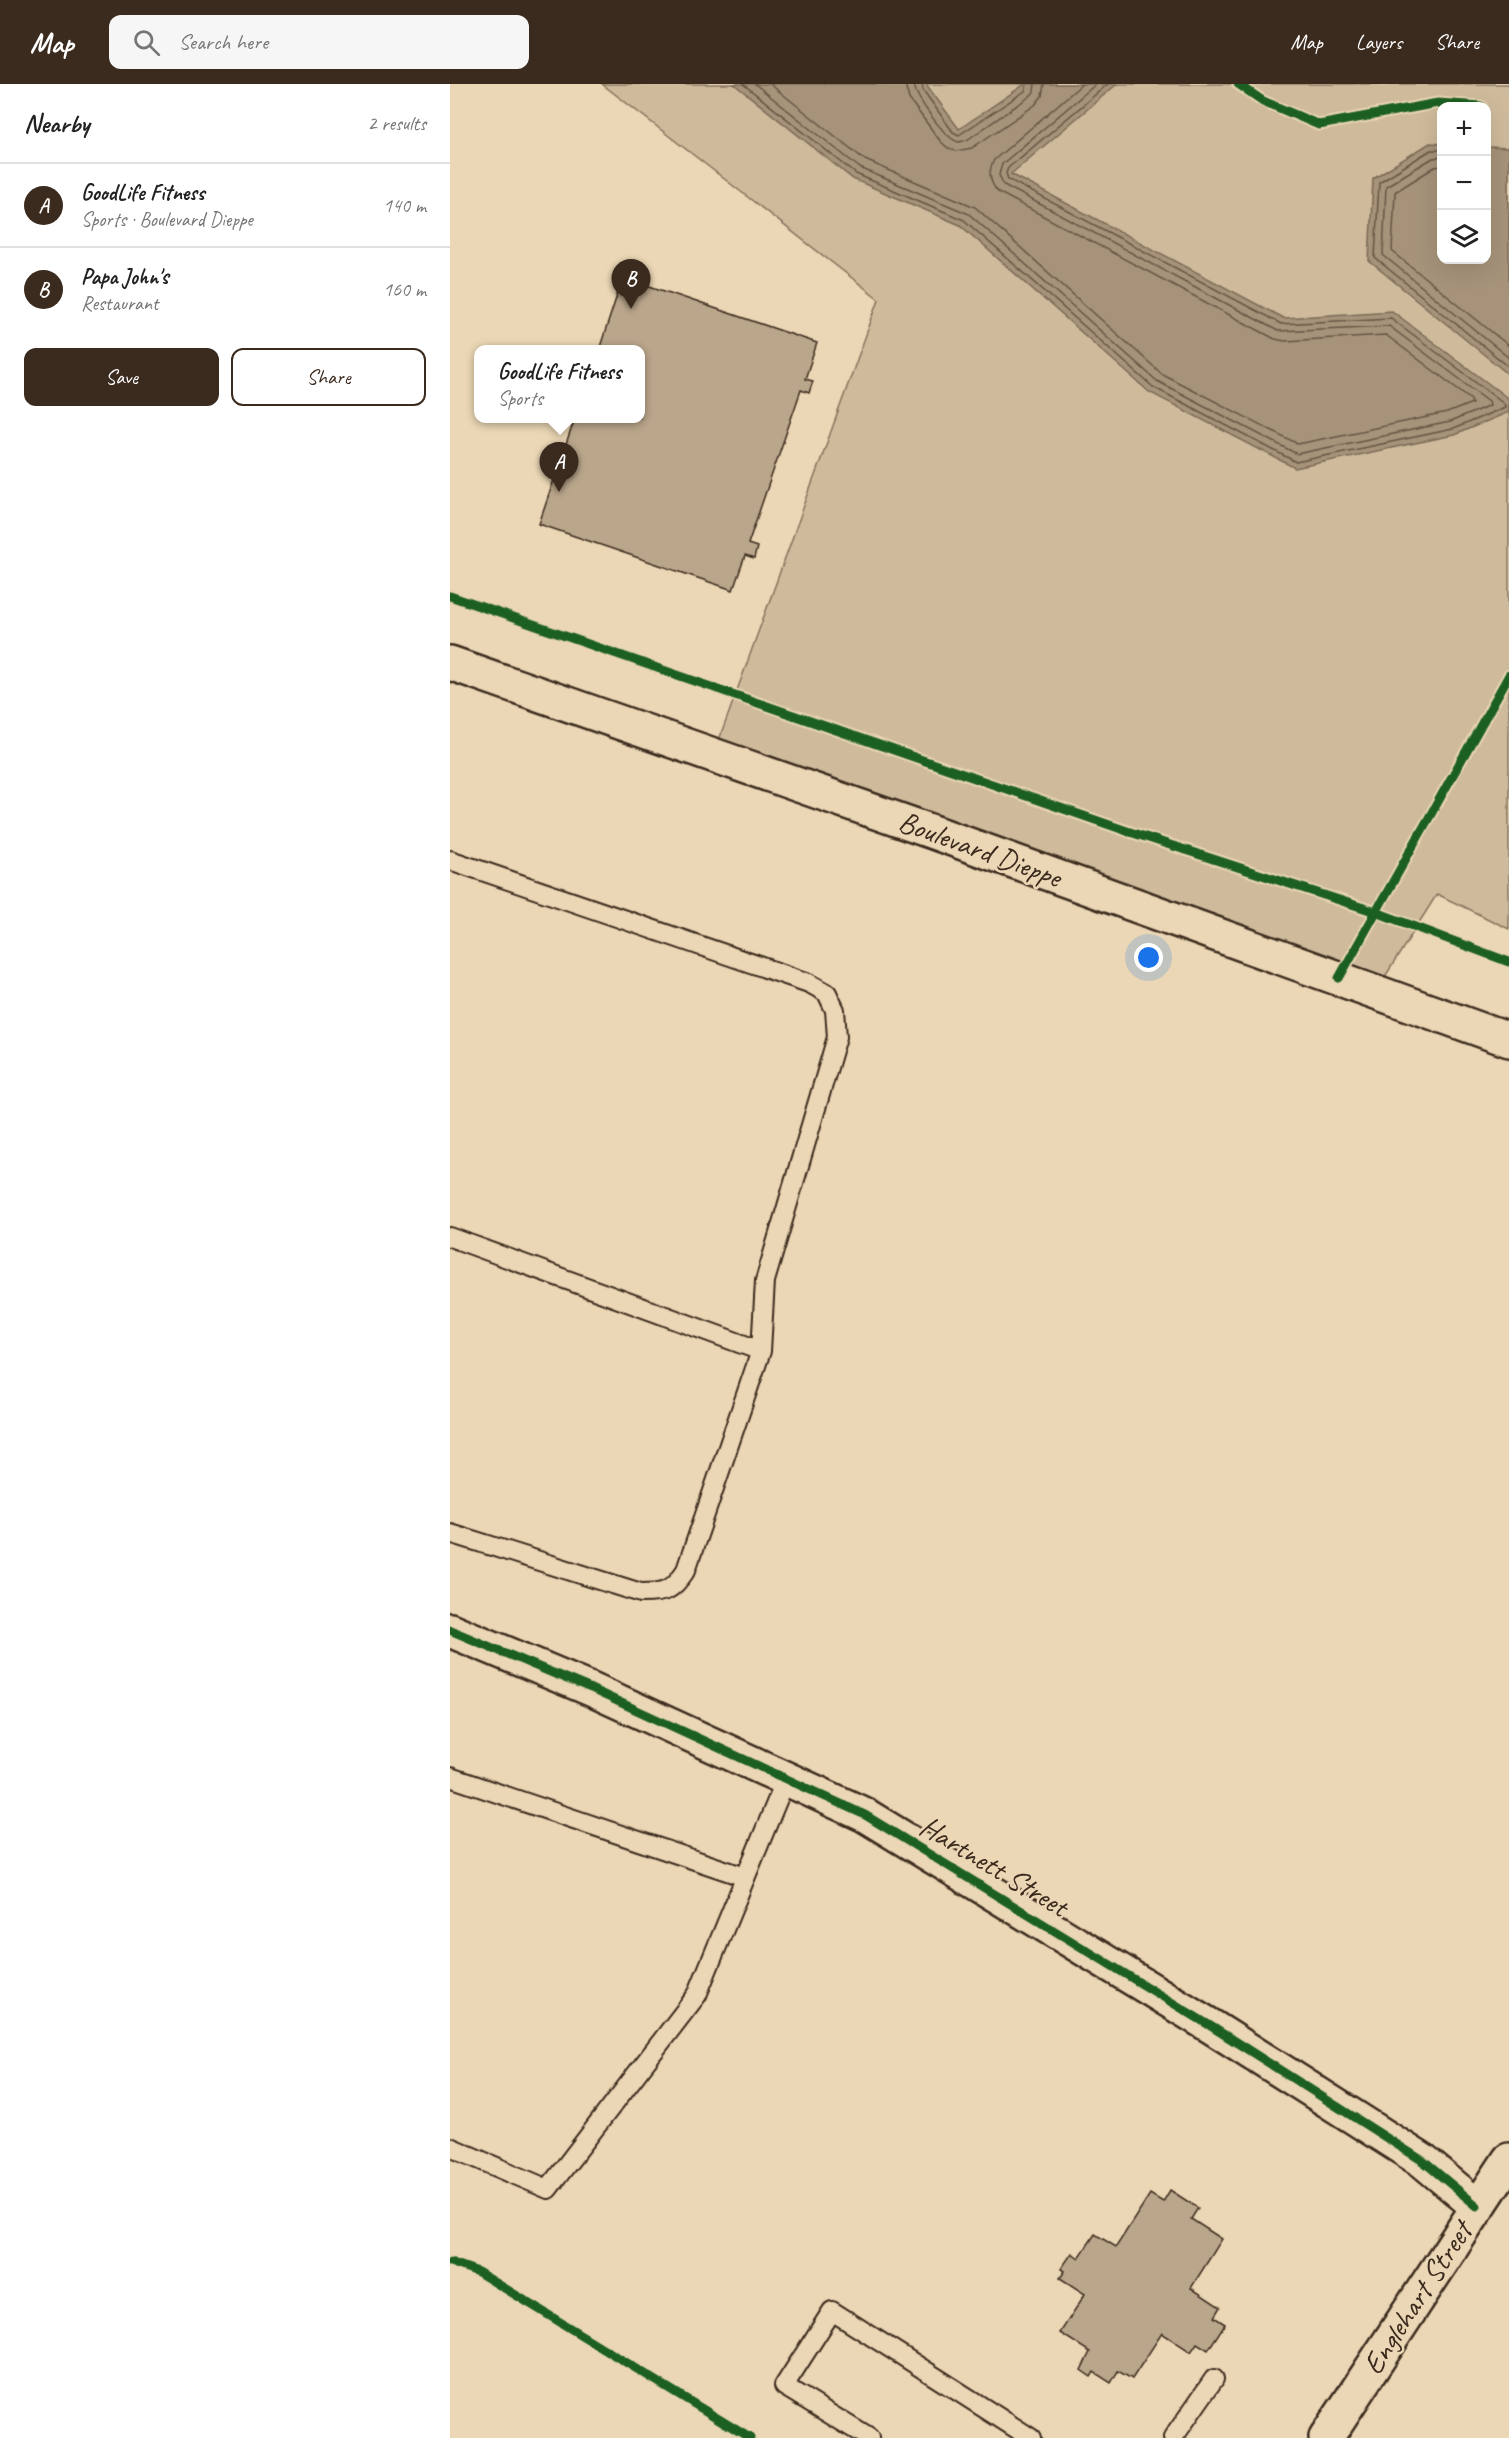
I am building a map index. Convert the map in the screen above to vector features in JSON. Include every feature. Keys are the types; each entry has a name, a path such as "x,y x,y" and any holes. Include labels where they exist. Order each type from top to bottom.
{"street":[{"name":"Boulevard Dieppe","path":"450,663 955,840 1509,1040"},
{"name":"Hartnett Street","path":"450,1630 591,1689 865,1815 1209,2025 1423,2161 1478,2206"},
{"name":"Englehart Street","path":"1326,2438 1509,2160"}],"lane":[{"path":"450,860 809,983 827,993 835,1010 837,1037 765,1281 761,1351 686,1570 675,1586 661,1593 641,1593 450,1533"},
{"path":"450,1238 761,1351"},
{"path":"450,1777 745,1877"},
{"path":"450,2147 548,2189 697,1995 786,1779"},
{"path":"869,2438 784,2386 832,2311 1031,2438"},
{"path":"1173,2438 1214,2379"}],"shaded area":[{"path":"602,84 1509,84 1509,929 1437,894 1376,991 714,754 879,299"}],"water":[{"path":"734,84 926,84 959,129 1025,84 1117,84 1011,174 1283,318 1392,311 1509,399 1509,412 1454,435 1295,468 1149,392 960,225 853,179"},
{"path":"1430,143 1437,144 1437,264 1491,264 1491,147 1509,148 1509,375 1369,261 1373,178"}],"building":[{"path":"623,277 817,343 805,379 813,381 809,393 801,390 748,544 757,547 754,559 745,556 733,590 539,524 573,423 645,423 645,345 601,345"},
{"path":"1170,2190 1198,2208 1191,2219 1222,2239 1191,2288 1220,2307 1214,2317 1225,2324 1208,2350 1197,2343 1191,2352 1162,2333 1132,2379 1118,2371 1111,2383 1094,2372 1091,2377 1081,2370 1090,2352 1060,2333 1085,2294 1060,2278 1065,2271 1061,2269 1072,2253 1079,2258 1095,2234 1116,2247 1150,2194 1163,2202"}],"cycle path":[{"path":"1238,84 1263,101 1319,125 1437,103"},
{"path":"450,596 1127,831 1376,912 1509,962"},
{"path":"1339,978 1509,675"},
{"path":"450,1630 591,1689 865,1815 1209,2025 1423,2161 1477,2206"},
{"path":"450,2262 478,2272 750,2438"}],"place":[{"name":"Papa John's","path":"631,309"},
{"name":"GoodLife Fitness","path":"559,492"}]}
